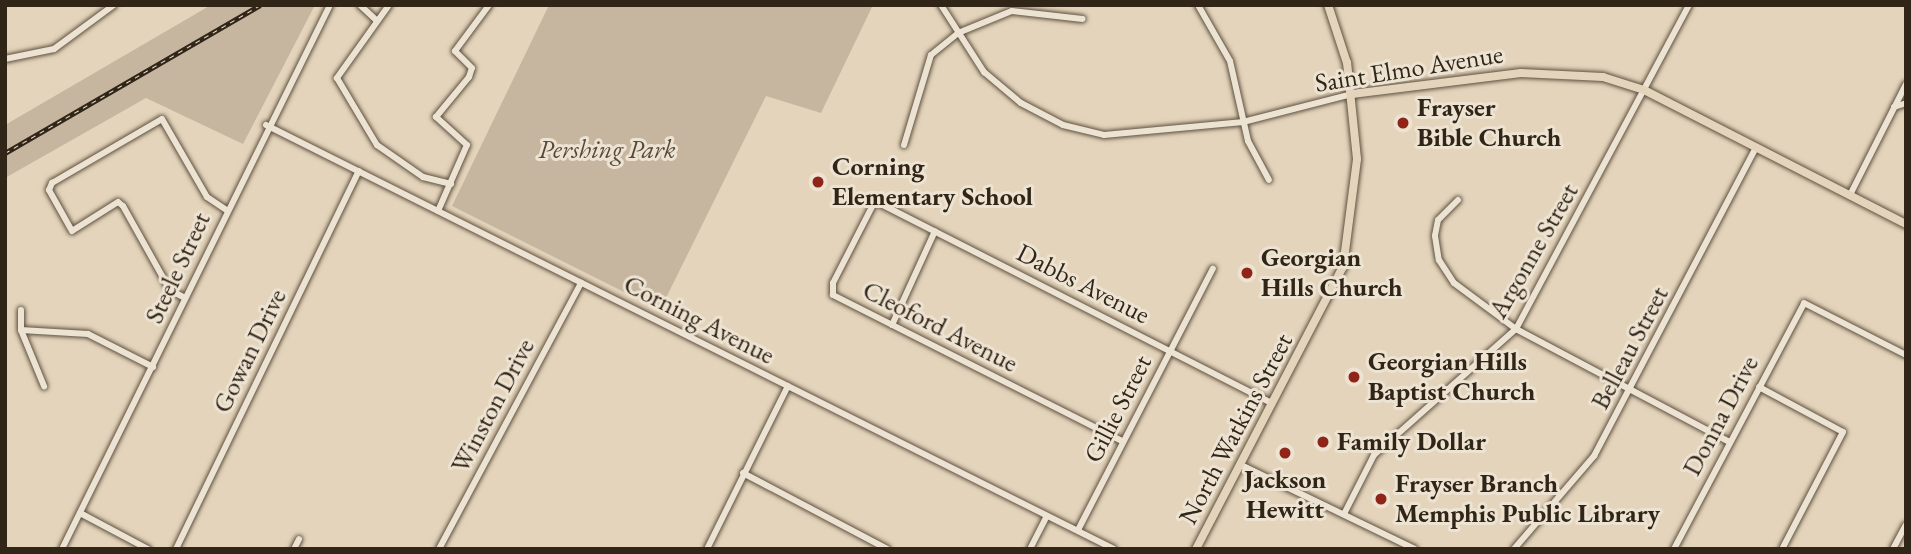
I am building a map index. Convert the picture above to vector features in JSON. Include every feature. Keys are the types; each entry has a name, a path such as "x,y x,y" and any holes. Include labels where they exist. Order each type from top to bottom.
{"main road":[{"name":"North Watkins Street","path":"1196,549 1343,267 1355,207 1352,94 1328,5"},
{"name":"Saint Elmo Avenue","path":"1352,94 1563,71 1644,90 1906,224"}],"street":[{"path":"5,59 54,50 114,5"},
{"name":"Steele Street","path":"62,549 153,367 266,125 330,5"},
{"path":"360,5 376,20"},
{"path":"389,5 337,79 377,145 423,177 451,184"},
{"path":"438,211 467,145 436,117 469,77 472,68 455,51 489,5"},
{"name":"Saint Elmo Avenue","path":"942,5 984,72 1021,103 1063,125 1149,135 1243,121 1352,94"},
{"path":"1198,5 1230,61 1243,121 1269,180"},
{"name":"Argonne Street","path":"1343,514 1374,455 1516,330 1689,5"},
{"path":"904,145 931,55 958,33 1013,11 1083,19"},
{"path":"1850,195 1906,84"},
{"path":"1894,107 1906,103"},
{"path":"185,298 170,290 123,206 118,202 72,231 49,190 52,183 162,120 207,197 226,210"},
{"name":"Corning Avenue","path":"266,125 1046,518 1078,530 1114,549"},
{"name":"Belleau Street","path":"1514,549 1594,456 1755,149"},
{"name":"Gowan Drive","path":"176,549 359,171"},
{"path":"1458,200 1438,220 1439,260 1454,283 1516,330 1729,442"},
{"name":"Dabbs Avenue","path":"875,201 1272,403"},
{"name":"Cleoford Avenue","path":"875,201 833,283 833,295 1122,440"},
{"path":"892,325 935,231"},
{"name":"Gillie Street","path":"1078,530 1122,440 1213,269"},
{"name":"Winston Drive","path":"439,549 581,282"},
{"name":"Donna Drive","path":"1674,549 1804,303 1906,355"},
{"path":"21,310 21,330 44,386"},
{"path":"21,330 88,334 153,367"},
{"path":"707,549 788,386"},
{"path":"1759,387 1843,432 1782,549"},
{"path":"1241,465 1415,549"},
{"path":"743,472 887,549"},
{"path":"80,513 148,549"},
{"path":"1030,549 1046,518"},
{"path":"1893,549 1906,525"},
{"path":"294,549 299,539"}],"green space":[{"path":"211,5 315,5 243,144 146,98 5,178 5,125"},
{"name":"Pershing Park","path":"549,5 873,5 821,113 766,96 660,310 452,206"}],"railway":[{"path":"5,153 260,5"}],"place":[{"name":"Frayser Bible Church","path":"1403,123"},
{"name":"Corning Elementary School","path":"818,182"},
{"name":"Georgian Hills Church","path":"1247,273"},
{"name":"Georgian Hills Baptist Church","path":"1354,377"},
{"name":"Family Dollar","path":"1323,442"},
{"name":"Jackson Hewitt","path":"1285,453"},
{"name":"Frayser Branch Memphis Public Library","path":"1381,499"}]}
